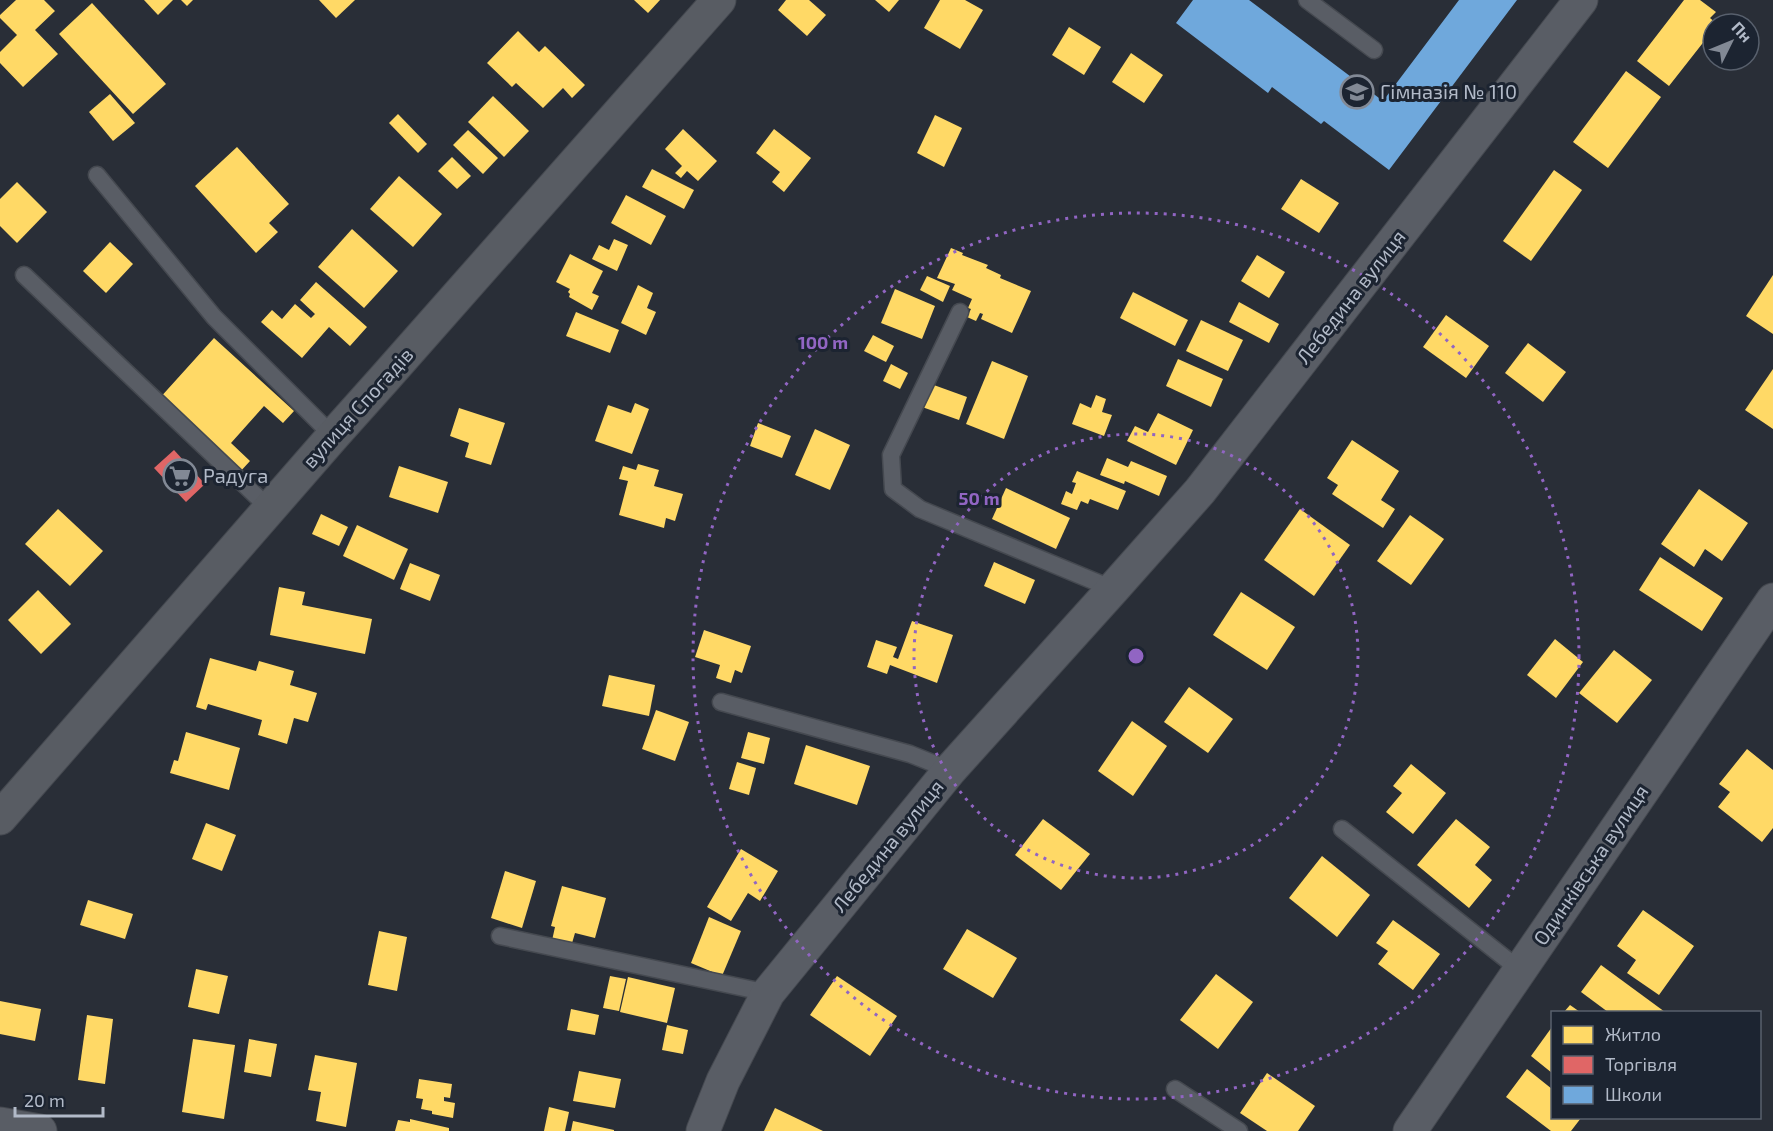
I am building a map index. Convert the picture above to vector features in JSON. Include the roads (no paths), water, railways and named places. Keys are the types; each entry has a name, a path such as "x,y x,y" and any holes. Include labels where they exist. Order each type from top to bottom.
{"main road":[{"name":"вулиця Спогадів","path":"0,818 333,436 719,0"}],"street":[{"name":"Лебедина вулиця","path":"704,1131 723,1081 768,993 950,770 1200,490 1581,0"},
{"name":"Одинківська вулиця","path":"1410,1131 1773,600"},
{"path":"0,1124 40,1131"}],"lane":[{"path":"1307,0 1374,50"},
{"path":"97,175 214,317 333,436"},
{"path":"24,275 270,509"},
{"path":"960,312 891,455 893,489 920,509 1113,589"},
{"path":"721,702 910,754 950,770"},
{"path":"1342,829 1520,970"},
{"path":"500,936 768,993"},
{"path":"1175,1089 1239,1131"}],"place":[{"name":"Гімназія № 110","path":"1357,92"},
{"name":"Радуга","path":"180,476"}]}
